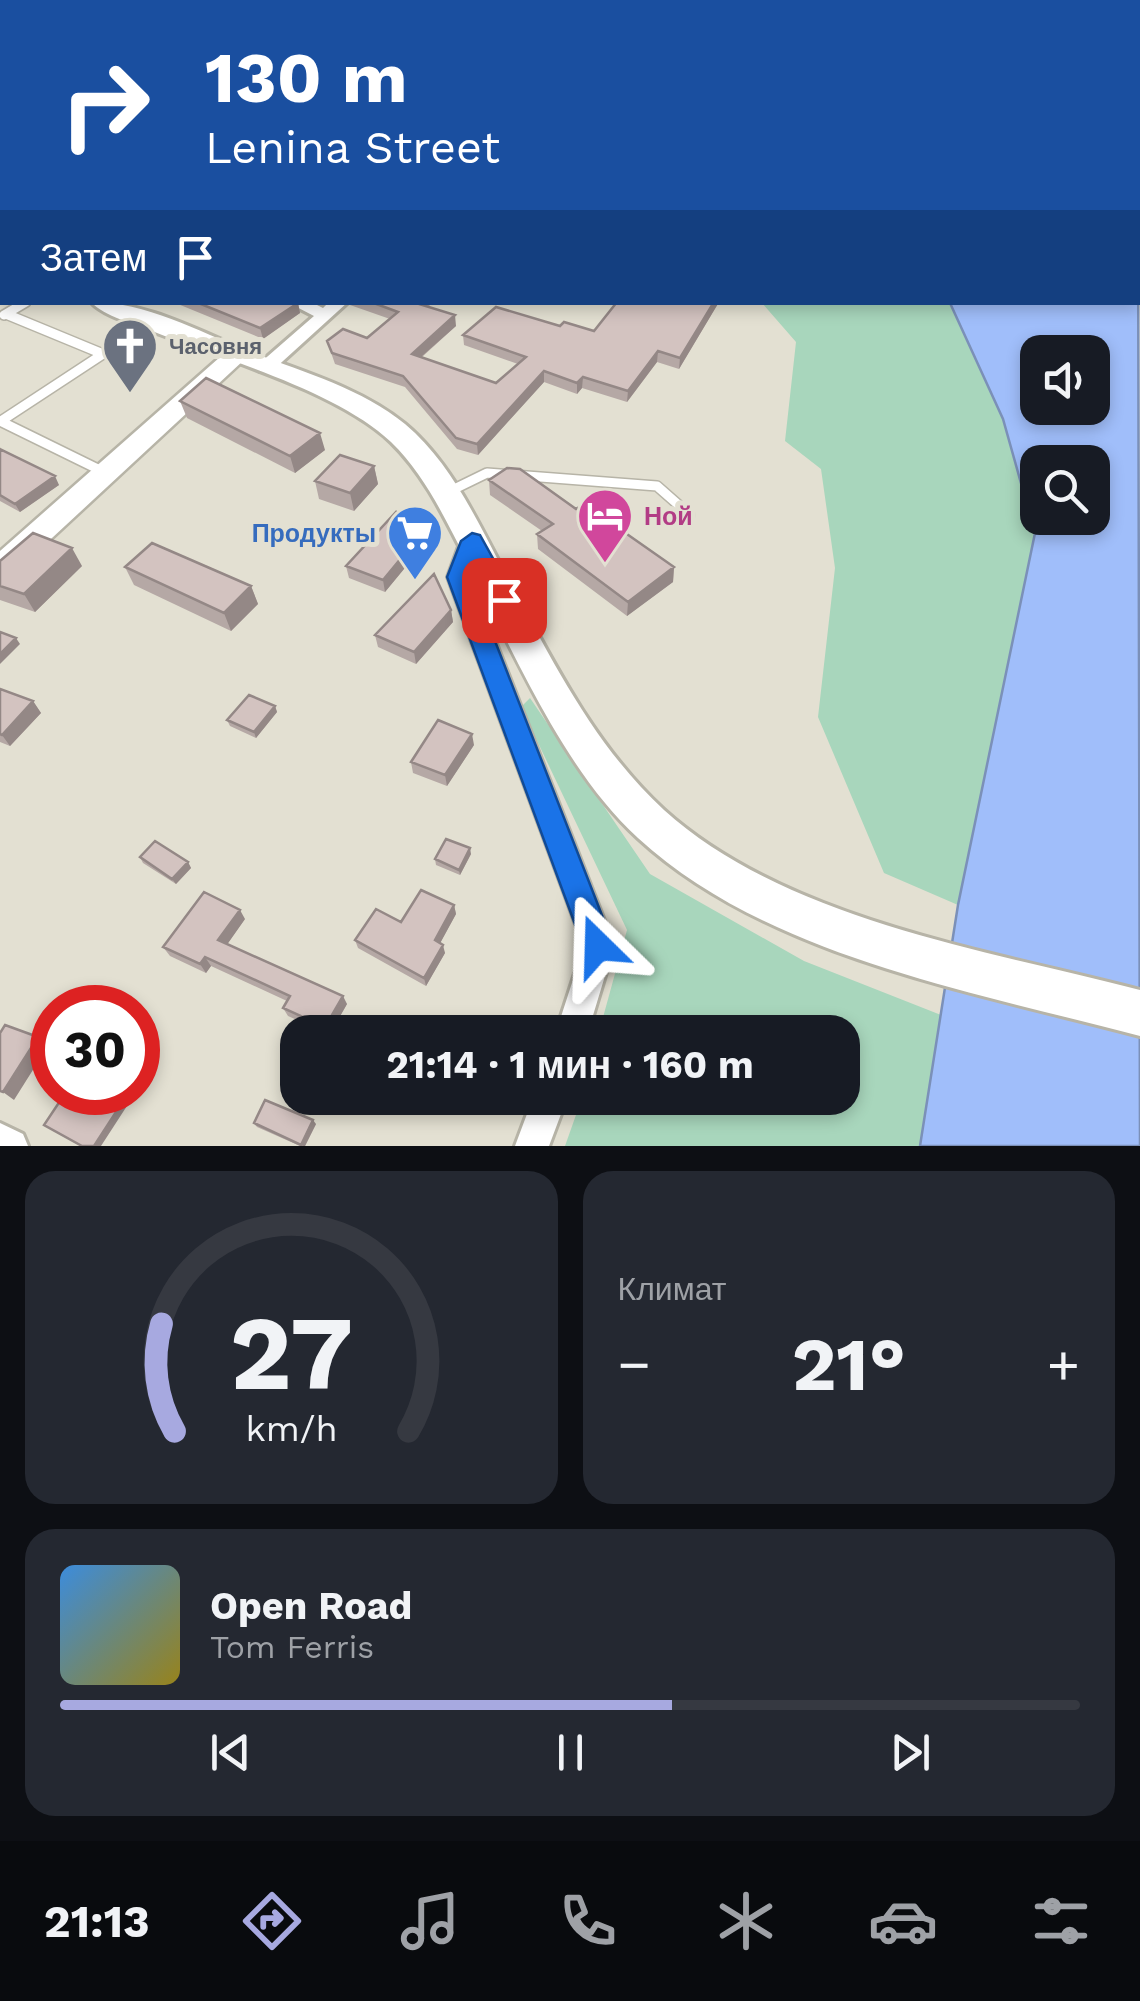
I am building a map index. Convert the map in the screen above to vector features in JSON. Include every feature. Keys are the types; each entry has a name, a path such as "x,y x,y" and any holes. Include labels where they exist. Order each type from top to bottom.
{"main road":[{"path":"111,305 350,402 381,419 402,437 445,494 576,732 602,771 640,813 686,852 760,897 880,942 1140,1013"}],"street":[{"path":"0,568 106,473 251,361 333,308"},
{"path":"472,541 459,577 598,946 577,1015"},
{"path":"532,1146 544,1115"},
{"path":"0,1140 11,1146"}],"lane":[{"path":"0,421 103,354 3,316"},
{"path":"0,421 106,473"},
{"path":"445,494 487,473 657,486 690,516"}],"green space":[{"path":"764,305 951,305 1003,419 1020,480 1020,535 1035,535 958,905 884,873 818,717 835,568 821,469 785,441 796,342"},
{"path":"530,698 650,874 804,961 941,1015 920,1146 565,1146 576,1115 860,1115 860,1015 604,1015 627,930 521,707"}],"water":[{"path":"951,305 1138,305 1140,1146 920,1146 958,905 1035,535 1110,535 1110,445 1020,445 1020,480 1003,419"}],"building":[{"path":"203,305 295,305 260,328"},
{"path":"379,305 422,305 455,315 412,354 496,383 526,357 463,335 496,307 560,326 564,322 594,331 615,305 712,305 680,358 658,351 628,391 583,377 577,383 544,371 477,444 456,438 403,376 332,353 327,341 343,329 367,338 398,312"},
{"path":"206,378 320,433 290,456 180,401"},
{"path":"0,449 55,476 15,504 0,495"},
{"path":"340,455 374,466 350,493 315,481"},
{"path":"507,468 520,469 576,509 584,504 674,567 628,602 537,534 553,524 489,480"},
{"path":"396,512 416,540 383,580 346,566"},
{"path":"33,533 72,548 24,594 0,586 0,561"},
{"path":"152,543 251,586 224,613 125,567"},
{"path":"434,574 451,610 414,652 375,635"},
{"path":"0,632 16,638 0,654"},
{"path":"0,689 33,701 2,735 0,734"},
{"path":"249,695 275,706 254,732 227,720"},
{"path":"438,720 472,734 445,775 411,762"},
{"path":"446,839 470,848 459,870 435,859"},
{"path":"155,841 188,862 172,879 140,857"},
{"path":"421,890 454,905 435,940 443,945 424,978 355,940 376,909 401,922"},
{"path":"204,892 240,910 218,940 343,996 332,1015 298,1015 283,1008 290,996 205,957 200,964 163,947"},
{"path":"5,1025 30,1034 30,1050 3,1092 0,1091 0,1033"},
{"path":"265,1100 280,1106 280,1115 301,1115 313,1120 301,1145 254,1123"},
{"path":"51,1115 114,1115 94,1146 82,1146 44,1125"}],"place":[{"name":"Часовня","path":"130,395"},
{"name":"Ной","path":"605,565"},
{"name":"Продукты","path":"415,582"}],"route":[{"path":"504,600 472,541 459,577 598,946"}]}
